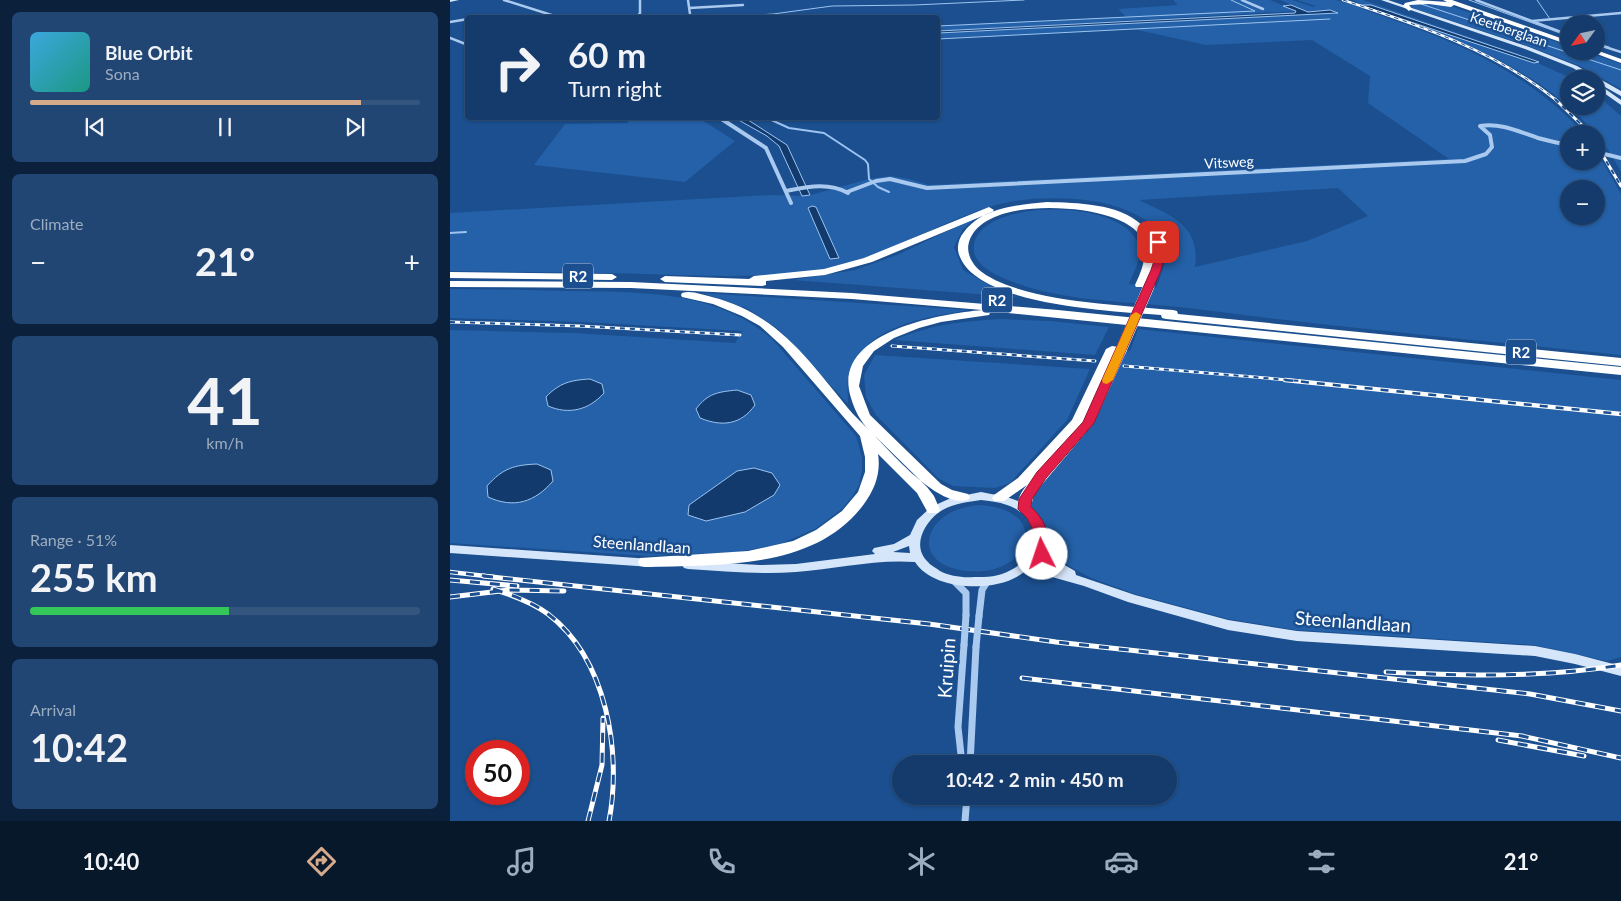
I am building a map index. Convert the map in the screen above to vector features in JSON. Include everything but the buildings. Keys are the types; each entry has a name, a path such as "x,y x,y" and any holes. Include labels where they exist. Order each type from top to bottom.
{"highway":[{"path":"1436,0 1453,3 1560,40"},
{"path":"1446,0 1522,27"},
{"path":"1461,0 1475,3 1560,36"},
{"path":"1410,9 1406,6 1407,4 1417,1 1475,3"},
{"path":"1605,51 1621,57"},
{"path":"1605,55 1621,61"},
{"path":"705,280 746,280 825,272 883,255 992,209 1034,201 1060,200 1093,204 1117,210 1133,217 1154,234 1159,247 1160,258 1116,350 1088,423 1028,492 1025,499 1025,509"},
{"path":"1145,286 1150,261 1150,243 1145,235 1125,220 1097,210 1052,204 1001,212 984,219 970,230 962,246 962,253 967,263 984,278 1027,294 1074,302 1288,328"},
{"name":"R2","path":"450,275 705,280 975,298 1621,362"},
{"name":"R2","path":"450,284 632,285 861,297 1150,322 1621,371"},
{"path":"632,285 695,296 720,303 746,313 764,324 791,350 866,434 922,490 933,510"},
{"path":"963,498 948,494 936,487 869,423 861,412 856,402 855,371 861,360 880,340 922,322 961,315 1002,313 1150,322"},
{"path":"998,498 1023,481 1078,421 1116,350"},
{"path":"645,562 736,559 783,550 821,534 850,512 862,499 868,486 872,470 861,412"}],"main road":[{"path":"450,2 457,0"},
{"name":"Keetberglaan","path":"1373,0 1543,58 1567,70"},
{"name":"Keetberglaan","path":"1383,0 1527,48 1575,67 1621,94"},
{"path":"1387,0 1410,0"},
{"path":"1605,91 1621,103"},
{"path":"981,496 998,498 1025,509 1032,515 1041,532 1039,550 1024,568 1001,579 970,583 952,580 929,569 918,558 914,548 917,527 923,518 933,510 947,502 963,498 981,496"},
{"name":"Steenlandlaan","path":"831,563 898,547 914,538"},
{"name":"Steenlandlaan","path":"450,549 760,569 893,556 918,558"},
{"name":"Steenlandlaan","path":"1039,550 1055,565 1088,583"},
{"name":"Steenlandlaan","path":"1024,568 1045,571 1088,583 1132,599 1228,625 1296,636 1535,651 1575,659 1621,672"}],"street":[{"path":"504,0 553,15"},
{"path":"638,15 640,0"},
{"path":"688,0 690,14"},
{"path":"1242,0 1263,9"},
{"path":"1475,3 1560,32"},
{"path":"689,8 743,5"},
{"path":"1529,22 1621,13"},
{"path":"450,22 465,20"},
{"path":"450,38 465,44"},
{"path":"1605,47 1621,52"},
{"path":"723,120 766,148 791,203"},
{"name":"Vitsweg","path":"786,190 810,187 835,187 848,193 876,181 898,180 927,188 1465,161 1486,154 1492,147 1493,140 1490,134 1480,126 1495,123 1560,143"},
{"path":"1605,154 1621,158"},
{"name":"Kruipin","path":"952,580 961,586 966,593 958,727 961,755"},
{"name":"Kruipin","path":"970,755 976,647 982,590 987,582"},
{"path":"965,821 967,805"}],"shaded area":[{"path":"1173,0 1270,0 1296,11 940,31 940,26 1126,17 1118,9 1178,5"},
{"path":"1280,0 1292,0 1313,7 1316,6 1297,0 1341,1 1437,37 1491,62 1516,77 1540,94 1560,111 1560,115 1565,115 1575,125 1560,125 1560,170 1605,170 1605,166 1621,194 1621,355 1069,296 1049,293 1014,282 994,274 979,261 975,254 974,245 983,229 1002,218 1028,211 1086,212 1112,220 1131,232 1139,253 1138,262 1129,284 1156,288 1163,268 1166,250 1160,234 1154,226 1136,214 1119,207 1076,199 1032,199 1000,204 965,216 873,255 849,263 799,273 726,276 450,271 450,213 769,195 807,196 869,179 891,176 929,185 1449,159 1368,103 1370,76 1312,40 1206,45 1133,29 940,39 940,33 1336,13 1330,10 1308,12","holes":["1338,188 1368,216 1307,241 1195,267 1196,252 1188,231 1171,216 1139,200"]},
{"path":"1352,0 1363,0 1518,54 1560,73 1560,100 1519,71 1490,55 1459,41 1365,6 1534,63 1365,5 1355,3 1358,2"},
{"path":"1411,3 1444,4 1560,43 1560,58 1413,8 1408,5"},
{"path":"1291,5 1308,12 1330,10 1338,13 940,33 940,31 1295,13 1296,11 1283,6"},
{"path":"1360,5 1371,5 1539,62 1534,63"},
{"path":"1605,59 1621,64 1621,89 1605,80 1605,70 1587,70 1565,60"},
{"path":"1605,102 1621,116 1621,172 1605,145 1605,125 1587,125 1578,115 1605,115"},
{"path":"629,120 702,120 735,141 685,182 534,165 565,124 627,123"},
{"path":"739,120 748,120 787,145 810,195 802,196 779,146 767,136"},
{"path":"816,207 839,258 830,259 808,208"},
{"path":"977,217 963,229 954,247 963,270 985,283 1016,297 793,280 855,270 897,255"},
{"path":"450,289 596,291 649,294 676,297 726,311 750,323 772,339 856,436 862,458 859,485 842,509 815,529 780,544 736,552 649,556 450,543 450,330 574,333 735,343 742,331 583,322 450,318","holes":["754,468 772,473 780,484 689,505 737,471"]},
{"path":"702,293 970,310 901,325 871,342 859,355 850,370 848,404 777,328 746,308"},
{"path":"1000,319 1050,321 1109,327 1095,355 894,340 921,330 946,325"},
{"path":"1138,329 1621,380 1621,657 1607,661 1534,645 1296,630 1228,619 1135,594 1091,578 1055,558 1046,549 1048,537 1046,526 1031,507 1035,493 1094,424 1126,351 1130,351"},
{"path":"875,355 1090,369 1067,420 1010,483 995,488 953,486 938,478 876,415 866,397 864,375"},
{"path":"590,379 602,384 604,393 592,403 585,407 571,410 556,409 548,406 546,397 556,388 571,381"},
{"path":"737,390 751,395 755,405 744,417 723,423 700,418 696,409 709,396"},
{"path":"537,464 551,470 553,481 539,494 515,503 498,501 488,497 487,486 498,475 522,465"},
{"path":"754,468 772,473 780,485 774,495 745,512 706,521 688,515 689,505 737,471"},
{"path":"980,505 1003,509 1018,518 1025,529 1025,542 1018,554 1006,564 989,570 967,571 948,567 936,559 930,548 930,537 935,526 945,516 961,508"}],"waterway":[{"path":"757,15 832,6 914,5 1024,0"},
{"path":"940,26 1255,11 1231,0"},
{"path":"1469,0 1560,33"},
{"path":"1537,0 1550,19"},
{"path":"1421,4 1621,70"},
{"path":"940,39 1330,19"},
{"path":"1605,46 1609,47"},
{"path":"771,120 789,128 824,133 865,160 868,164 869,179 878,187 889,192"},
{"path":"450,233 466,232"}],"railway":[{"path":"1343,0 1427,29 1481,53 1532,82 1556,100"},
{"path":"1555,99 1582,125"},
{"path":"1605,159 1621,186"},
{"path":"450,322 580,326 740,335"},
{"path":"892,346 1095,361"},
{"path":"1124,366 1300,381"},
{"path":"1285,380 1621,414"},
{"path":"450,572 494,577"},
{"path":"483,576 929,624 1056,642 1530,694 1621,711"},
{"path":"450,580 517,586"},
{"path":"493,589 500,591"},
{"path":"450,597 500,591"},
{"path":"500,591 529,602 548,614 568,633 584,656 597,681 606,709 611,737 613,794 609,821"},
{"path":"500,591 564,591"},
{"path":"1386,672 1504,675 1562,672 1621,665"},
{"path":"1022,678 1522,736 1621,758"},
{"path":"588,821 602,765 603,718"},
{"path":"1498,740 1584,756"}],"slow traffic":[{"path":"1107,380 1136,315"}],"route":[{"path":"1042,554 1039,550 1041,532 1038,523 1025,509 1025,499 1028,492 1042,475 1088,423 1156,270 1160,258 1158,242"}]}
